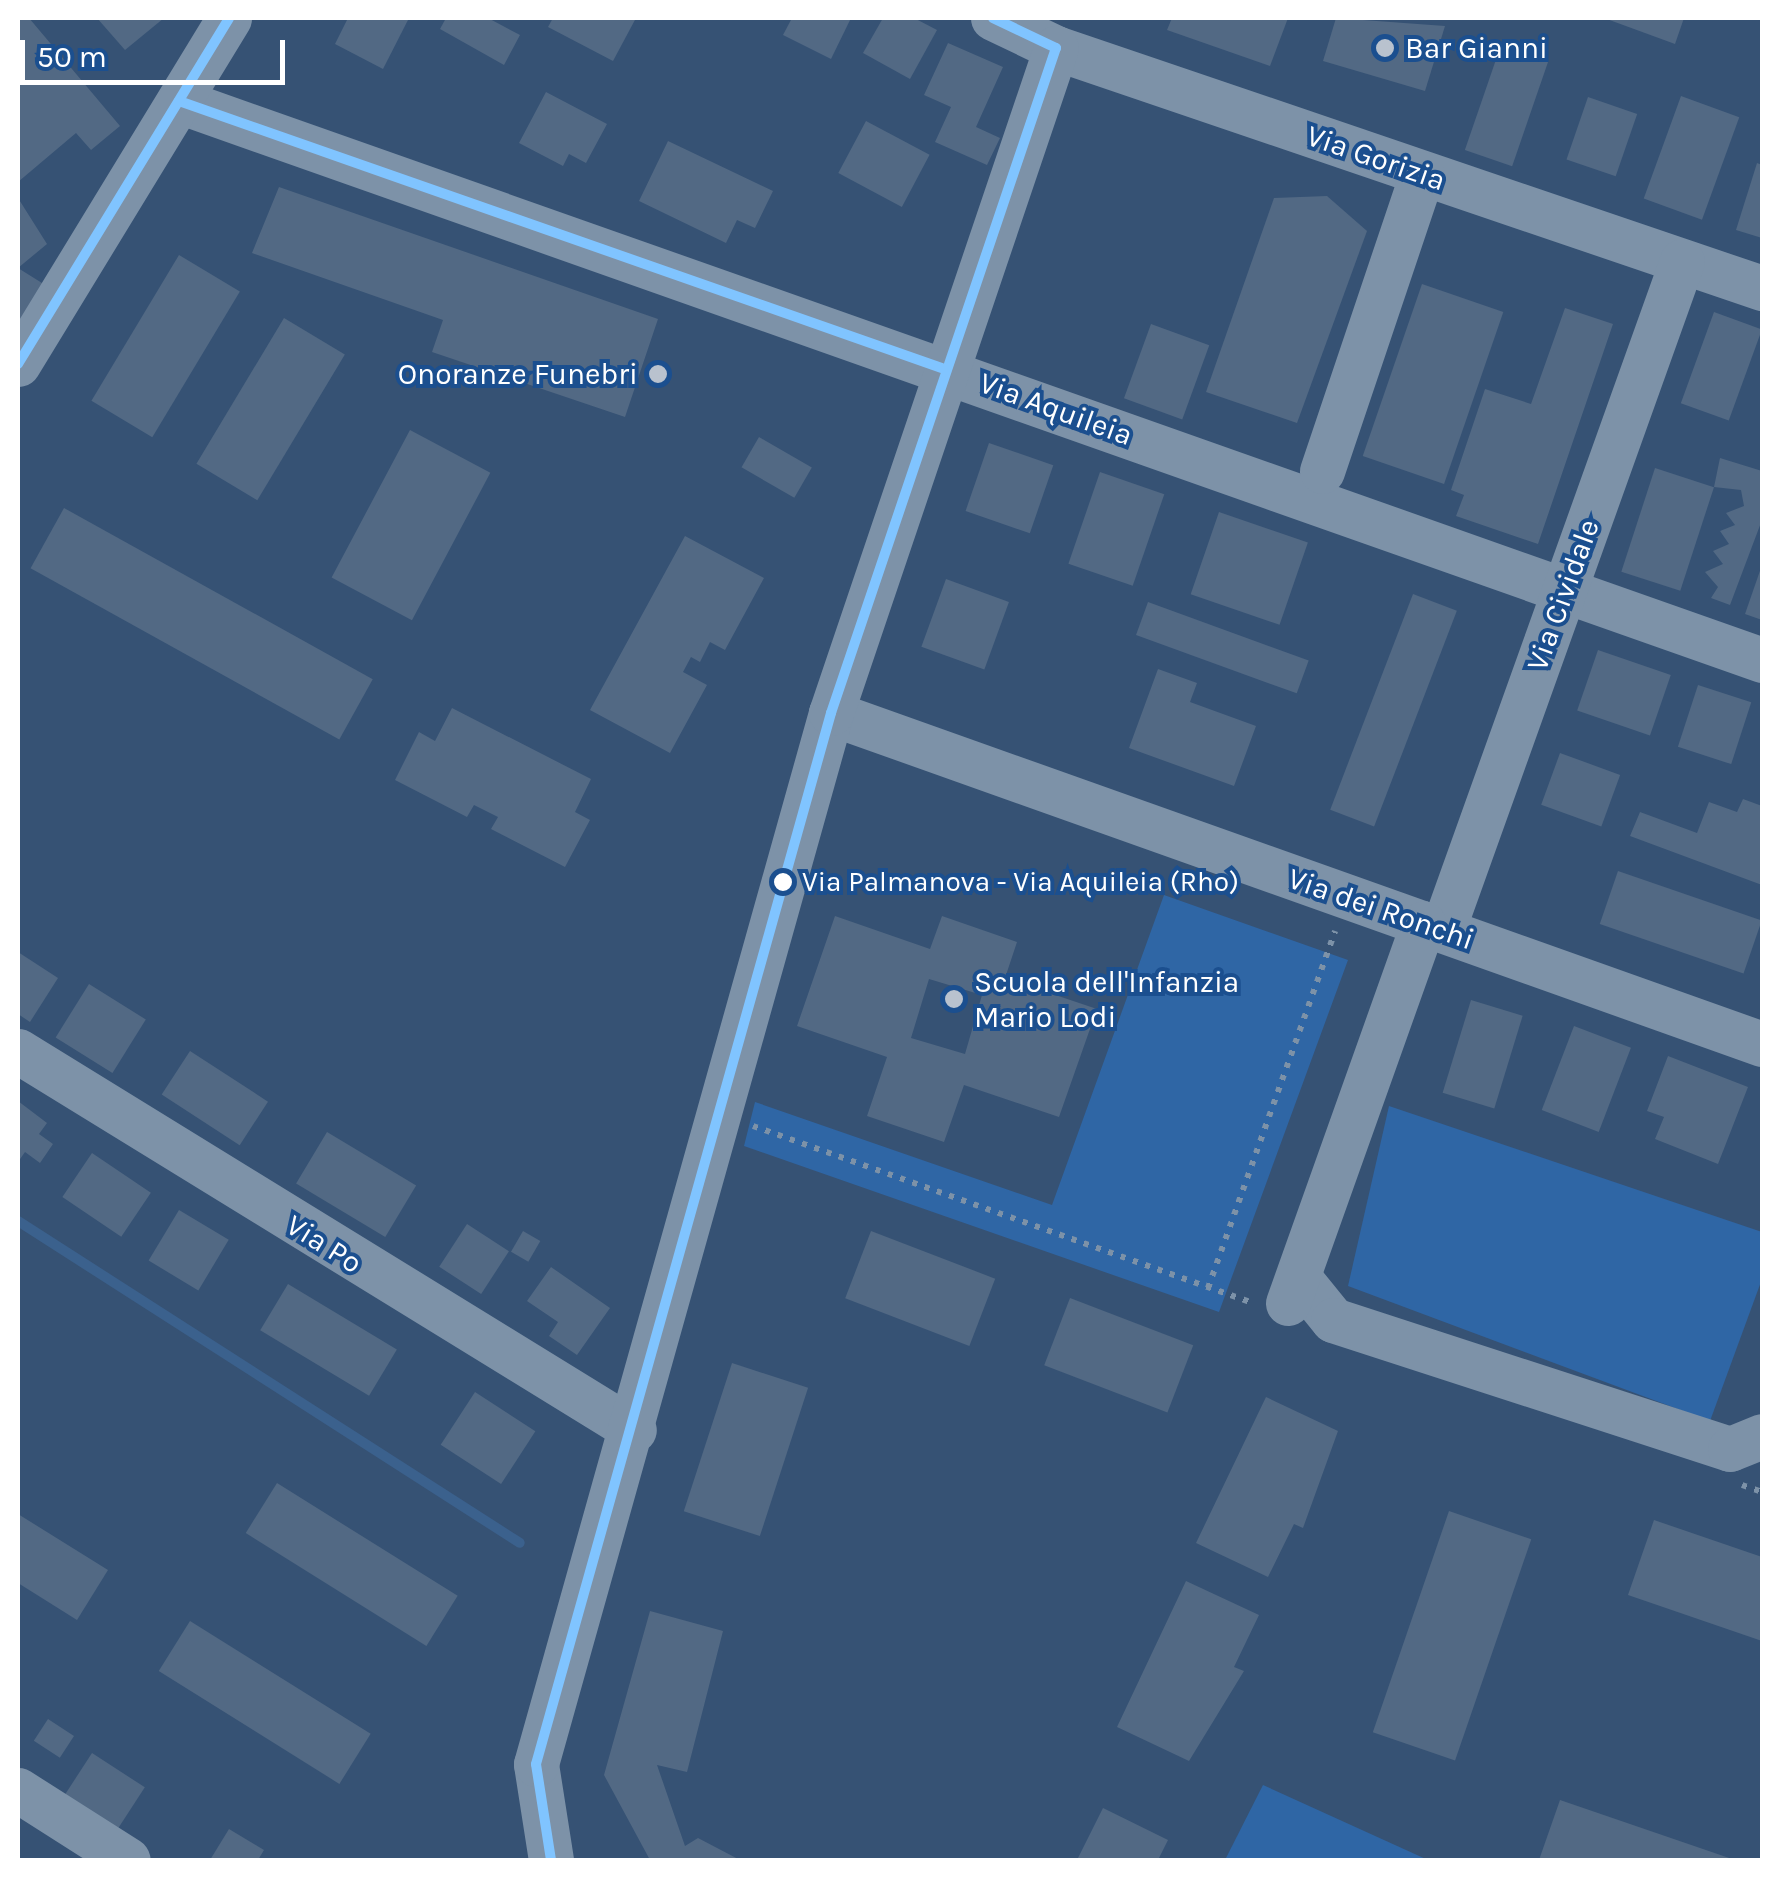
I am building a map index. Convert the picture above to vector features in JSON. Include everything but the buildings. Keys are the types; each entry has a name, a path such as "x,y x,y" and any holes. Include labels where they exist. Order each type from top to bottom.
{"street":[{"path":"18,364 229,18"},
{"name":"Via Gorizia","path":"993,18 1056,48 1762,288"},
{"path":"551,1860 536,1764 634,1430 831,713 942,368 1056,48"},
{"name":"Via Aquileia","path":"180,101 1762,660"},
{"path":"1322,471 1422,174"},
{"name":"Via Cividale","path":"1291,1296 1564,590 1682,261"},
{"name":"Via dei Ronchi","path":"831,713 1762,1044"},
{"name":"Via Po","path":"18,1051 634,1430"},
{"path":"1291,1296 1333,1320 1730,1449 1762,1436"},
{"path":"18,1790 128,1860"}],"path":[{"path":"1208,1288 1347,898"},
{"path":"718,1114 1208,1288 1291,1296"}],"shaded area":[{"path":"1164,895 1348,960 1219,1312 744,1146 755,1102 1052,1205"},
{"path":"1389,1106 1762,1232 1762,1279 1710,1421 1348,1286"},
{"path":"1263,1785 1428,1860 1225,1860"}],"waterway":[{"path":"18,1221 520,1543"}],"transit line":[{"path":"18,364 229,18"},
{"path":"551,1860 536,1764 831,713 1056,48 993,18"},
{"path":"179,101 942,368"}],"place":[{"name":"Bar Gianni","path":"1385,48"},
{"name":"Onoranze Funebri","path":"658,374"},
{"name":"Via Palmanova - Via Aquileia (Rho)","path":"783,882"},
{"name":"Scuola dell'Infanzia Mario Lodi","path":"954,999"}]}
